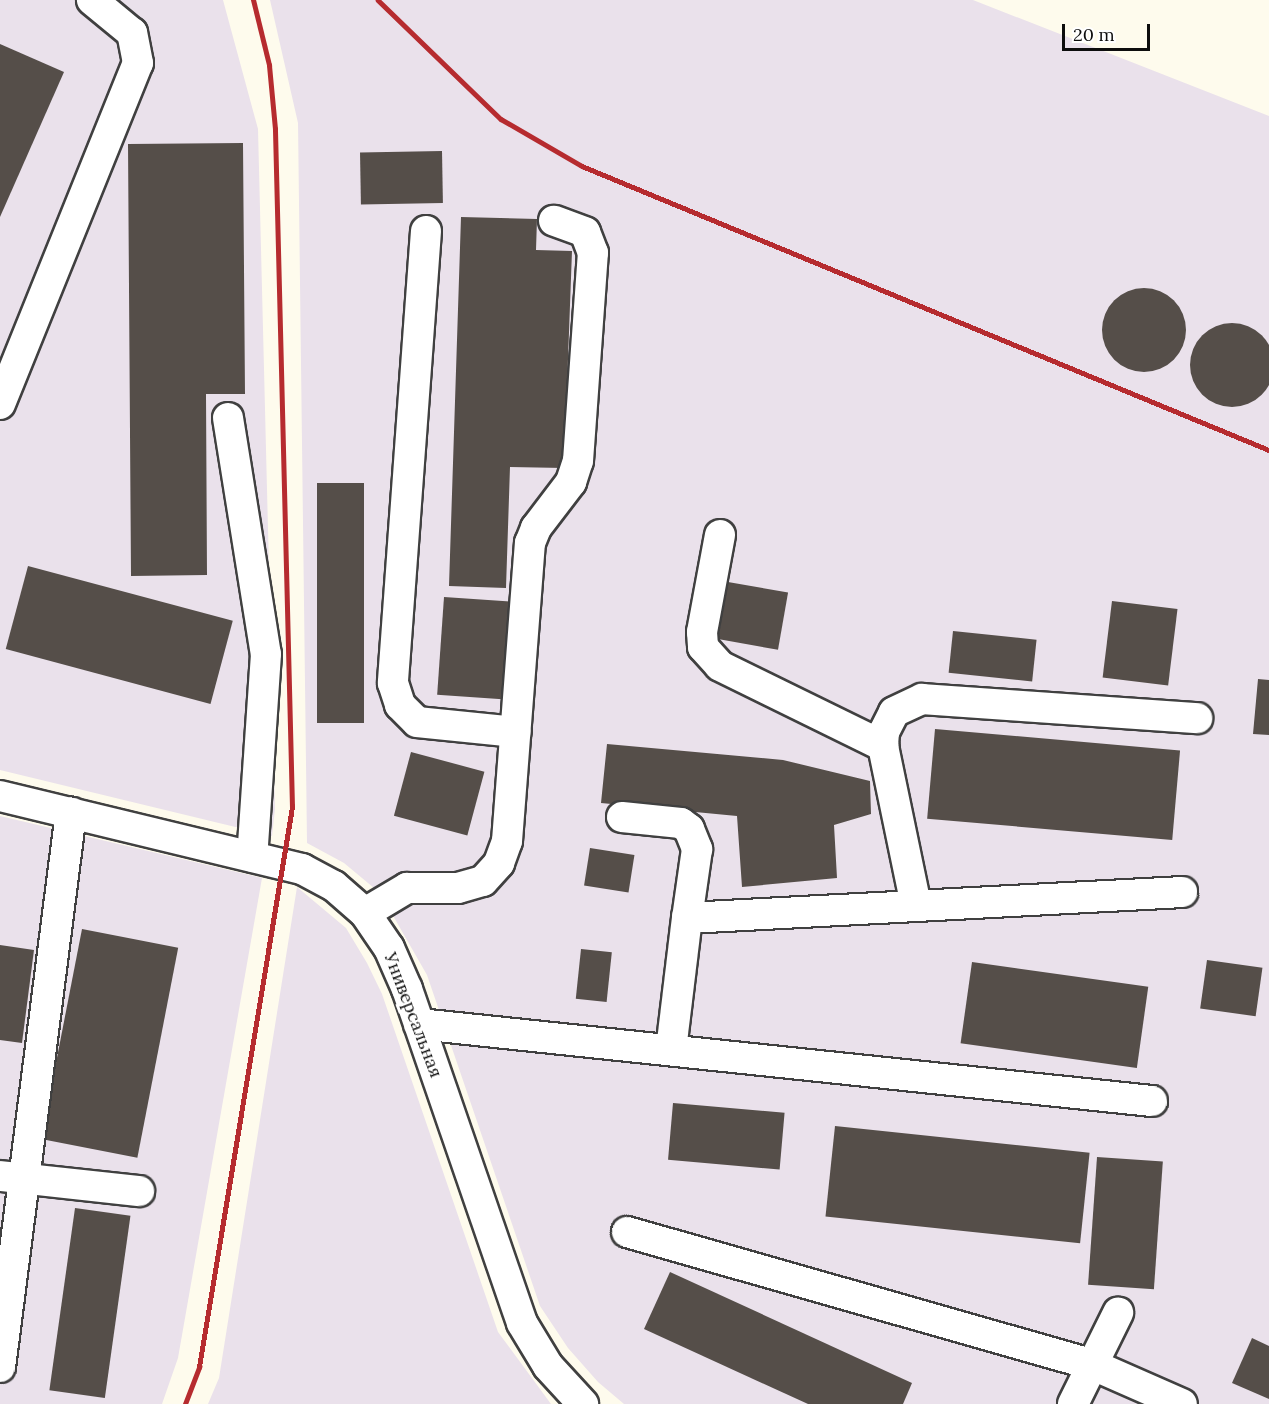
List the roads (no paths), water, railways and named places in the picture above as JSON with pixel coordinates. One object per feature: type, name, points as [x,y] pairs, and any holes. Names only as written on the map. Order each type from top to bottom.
[{"type":"street","points":[[0,404],[138,63],[132,33],[92,0]]},
{"type":"street","points":[[365,913],[396,892],[423,886],[471,887],[495,869],[507,841],[530,543],[536,528],[571,482],[578,461],[594,253],[585,232],[554,221]]},
{"type":"street","points":[[426,231],[393,683],[400,705],[417,722],[515,732]]},
{"type":"street","points":[[228,418],[266,654],[252,857]]},
{"type":"street","points":[[720,535],[702,632],[706,653],[720,666],[883,746]]},
{"type":"street","points":[[916,906],[883,746],[884,732],[894,712],[922,699],[1197,718]]},
{"type":"street","name":"Универсальная","points":[[0,796],[302,869],[334,886],[365,913],[389,948],[419,1024],[522,1323],[548,1366],[583,1404]]},
{"type":"street","points":[[0,1367],[11,1178],[71,813]]},
{"type":"street","points":[[622,817],[681,823],[695,838],[671,1050]]},
{"type":"street","points":[[687,918],[1182,892]]},
{"type":"street","points":[[419,1024],[1152,1101]]},
{"type":"street","points":[[11,1178],[139,1191]]},
{"type":"street","points":[[627,1232],[1093,1365],[1182,1404]]},
{"type":"street","points":[[1073,1404],[1118,1313]]},
{"type":"railway","points":[[185,1404],[199,1367],[292,807],[275,129],[269,65],[253,0]]},
{"type":"railway","points":[[378,0],[501,119],[582,166],[1269,450]]}]
